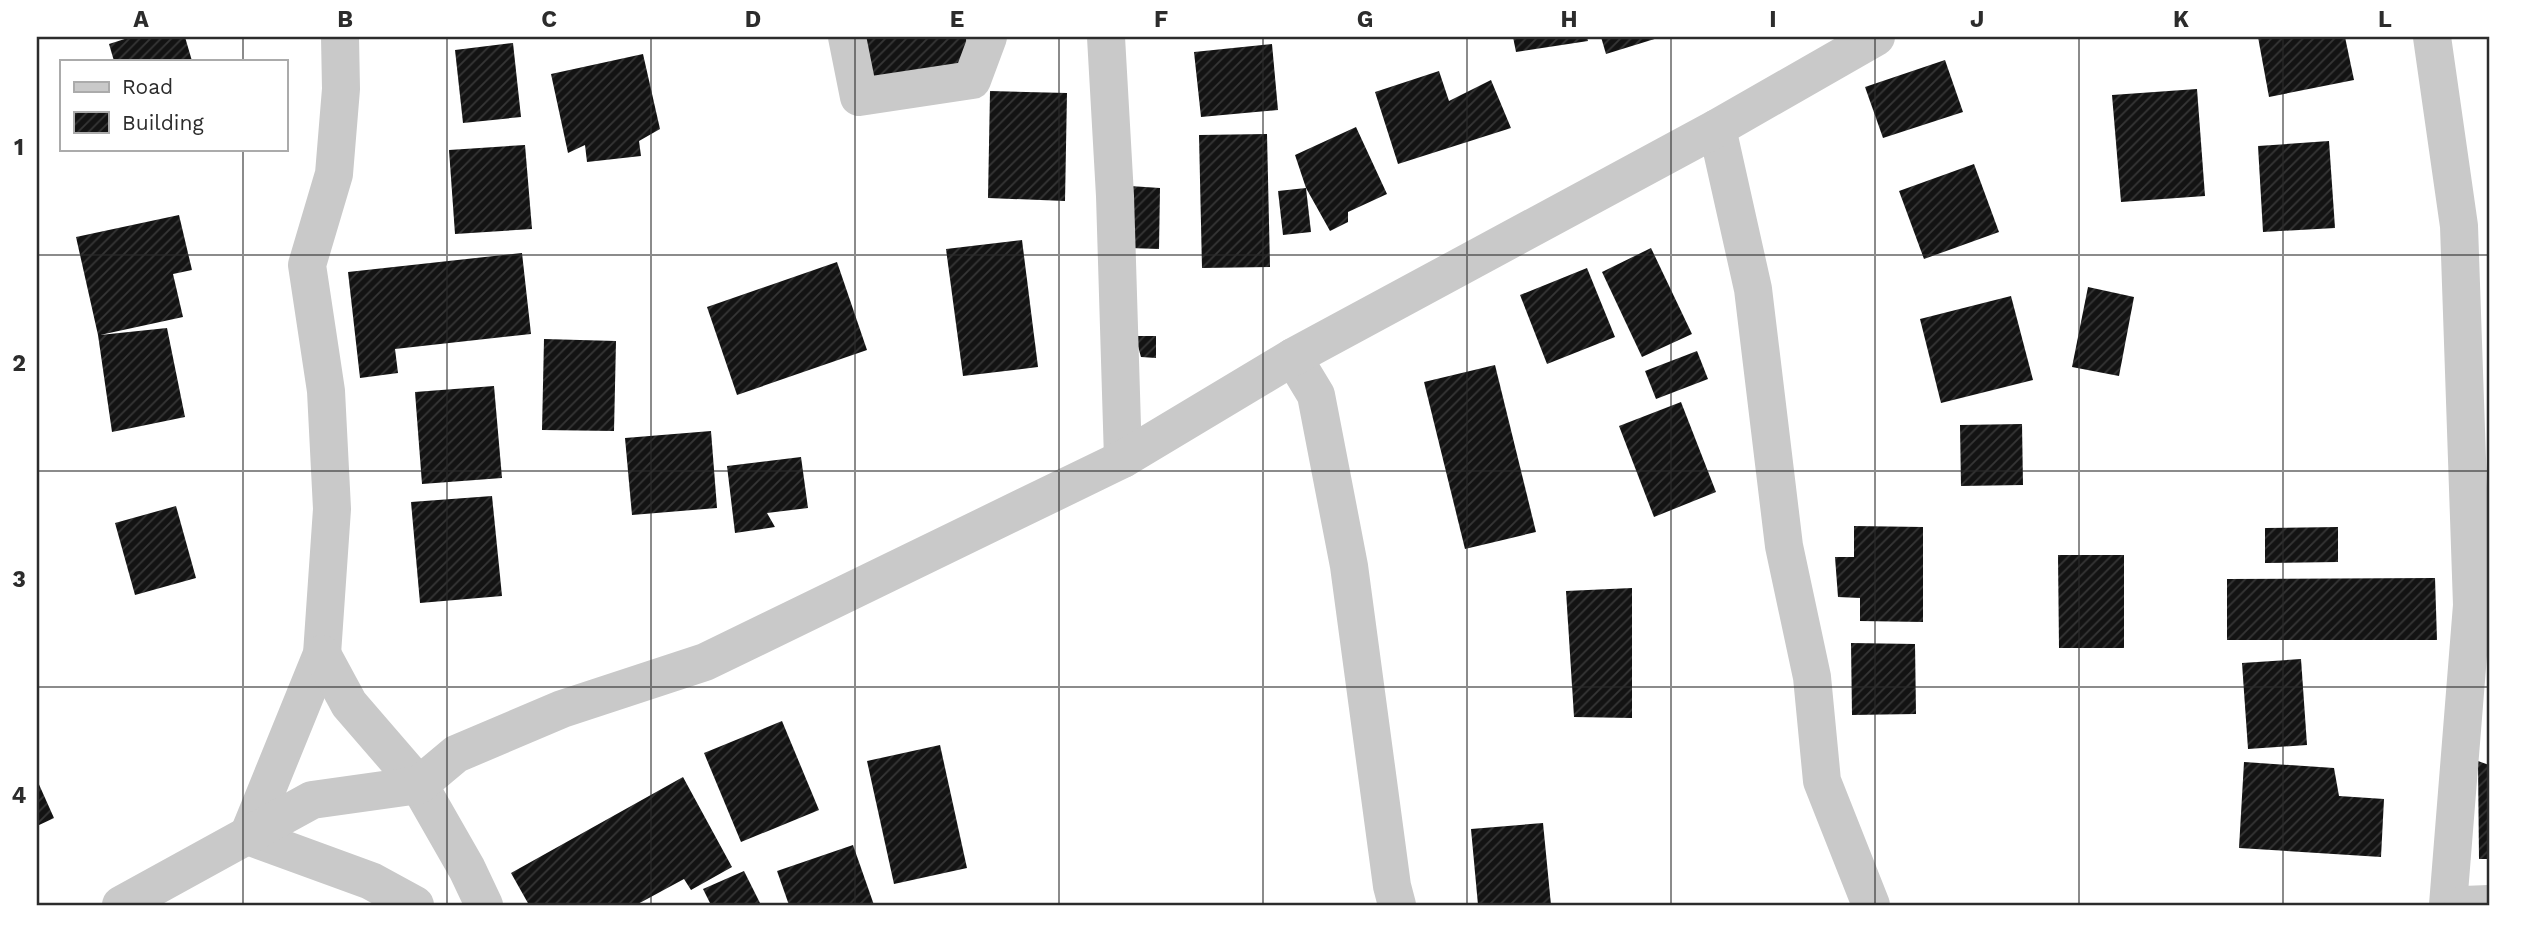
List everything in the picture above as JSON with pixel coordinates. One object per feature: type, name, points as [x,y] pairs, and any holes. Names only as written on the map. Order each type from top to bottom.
[{"type":"street","points":[[248,836],[322,654],[332,509],[326,391],[307,265],[334,174],[341,89],[340,37]]},
{"type":"street","points":[[847,37],[859,97],[972,80],[988,37]]},
{"type":"street","points":[[1106,37],[1115,196],[1123,459]]},
{"type":"street","points":[[121,905],[312,800],[419,785],[456,754],[562,709],[705,662],[1123,459],[1293,357],[1717,128],[1877,37]]},
{"type":"street","points":[[2432,37],[2459,226],[2480,606],[2448,905]]},
{"type":"street","points":[[1717,128],[1753,289],[1784,546],[1812,677],[1822,781],[1871,905]]},
{"type":"street","points":[[1293,357],[1316,396],[1349,566],[1397,905]]},
{"type":"street","points":[[322,654],[349,704],[419,785],[467,869],[484,905]]},
{"type":"street","points":[[248,836],[371,881],[415,905]]},
{"type":"street","points":[[2463,905],[2489,904]]},
{"type":"building","points":[[131,37],[185,37],[192,60],[114,60],[109,44]]},
{"type":"building","points":[[864,37],[966,37],[971,75],[866,80]]},
{"type":"building","points":[[1513,37],[1587,37],[1588,41],[1516,52]]},
{"type":"building","points":[[1601,37],[1661,37],[1606,54]]},
{"type":"building","points":[[2258,37],[2345,37],[2354,80],[2269,97]]},
{"type":"building","points":[[513,43],[521,117],[463,123],[455,50]]},
{"type":"building","points":[[1272,44],[1278,110],[1201,117],[1194,52]]},
{"type":"building","points":[[643,54],[660,129],[639,141],[641,156],[587,162],[585,145],[568,153],[551,74]]},
{"type":"building","points":[[1945,60],[1963,112],[1883,138],[1865,87]]},
{"type":"building","points":[[1439,71],[1449,101],[1491,80],[1511,128],[1398,164],[1375,92]]},
{"type":"building","points":[[2197,89],[2205,196],[2121,202],[2112,95]]},
{"type":"building","points":[[990,91],[1067,93],[1065,201],[988,198]]},
{"type":"building","points":[[1356,127],[1387,194],[1348,212],[1348,222],[1330,231],[1306,188],[1295,155]]},
{"type":"building","points":[[1267,134],[1270,267],[1202,268],[1199,135]]},
{"type":"building","points":[[2329,141],[2335,228],[2263,232],[2258,146]]},
{"type":"building","points":[[525,145],[532,229],[455,234],[449,150]]},
{"type":"building","points":[[1974,164],[1999,232],[1924,259],[1899,191]]},
{"type":"building","points":[[1130,186],[1160,188],[1159,249],[1129,248]]},
{"type":"building","points":[[1306,188],[1311,232],[1283,235],[1278,191]]},
{"type":"building","points":[[179,215],[192,270],[173,274],[183,317],[100,335],[167,328],[185,417],[112,432],[98,335],[76,237]]},
{"type":"building","points":[[1022,240],[1038,367],[963,376],[946,249]]},
{"type":"building","points":[[1651,248],[1692,334],[1642,357],[1602,272]]},
{"type":"building","points":[[522,253],[531,334],[395,349],[398,373],[360,378],[348,272]]},
{"type":"building","points":[[837,262],[867,350],[737,395],[707,307]]},
{"type":"building","points":[[1587,268],[1615,337],[1547,364],[1520,295]]},
{"type":"building","points":[[2088,287],[2134,297],[2119,376],[2072,367]]},
{"type":"building","points":[[2011,296],[2033,380],[1941,403],[1920,319]]},
{"type":"building","points":[[1135,336],[1156,336],[1156,358],[1141,357]]},
{"type":"building","points":[[544,339],[616,341],[614,431],[542,430]]},
{"type":"building","points":[[1697,351],[1708,379],[1656,399],[1645,371]]},
{"type":"building","points":[[1495,365],[1536,532],[1465,549],[1424,382]]},
{"type":"building","points":[[494,386],[502,478],[422,484],[415,392]]},
{"type":"building","points":[[1681,402],[1716,492],[1654,517],[1619,426]]},
{"type":"building","points":[[2022,424],[2023,485],[1961,486],[1960,425]]},
{"type":"building","points":[[711,431],[717,508],[632,515],[625,438]]},
{"type":"building","points":[[801,457],[808,508],[767,513],[775,527],[735,533],[727,466]]},
{"type":"building","points":[[492,496],[502,596],[420,603],[411,502]]},
{"type":"building","points":[[176,506],[196,578],[135,595],[115,523]]},
{"type":"building","points":[[1854,526],[1923,527],[1923,622],[1860,621],[1860,598],[1838,597],[1835,557],[1854,557]]},
{"type":"building","points":[[2338,527],[2338,562],[2265,563],[2265,528]]},
{"type":"building","points":[[2058,555],[2124,555],[2124,648],[2059,648]]},
{"type":"building","points":[[2435,578],[2437,640],[2227,640],[2227,579]]},
{"type":"building","points":[[1632,588],[1632,718],[1574,717],[1566,591]]},
{"type":"building","points":[[1851,643],[1915,644],[1916,714],[1852,715]]},
{"type":"building","points":[[2301,659],[2307,745],[2248,749],[2242,663]]},
{"type":"building","points":[[782,721],[819,810],[741,842],[704,753]]},
{"type":"building","points":[[940,745],[967,868],[894,884],[867,761]]},
{"type":"building","points":[[2478,761],[2489,765],[2489,859],[2479,859]]},
{"type":"building","points":[[2244,762],[2334,768],[2339,796],[2384,799],[2381,857],[2239,848]]},
{"type":"building","points":[[683,777],[732,867],[691,890],[684,879],[636,905],[529,905],[511,873]]},
{"type":"building","points":[[37,780],[54,818],[37,826]]},
{"type":"building","points":[[1543,823],[1551,905],[1478,905],[1471,829]]},
{"type":"building","points":[[853,845],[874,905],[789,905],[777,871]]},
{"type":"building","points":[[744,871],[761,905],[711,905],[703,889]]}]
